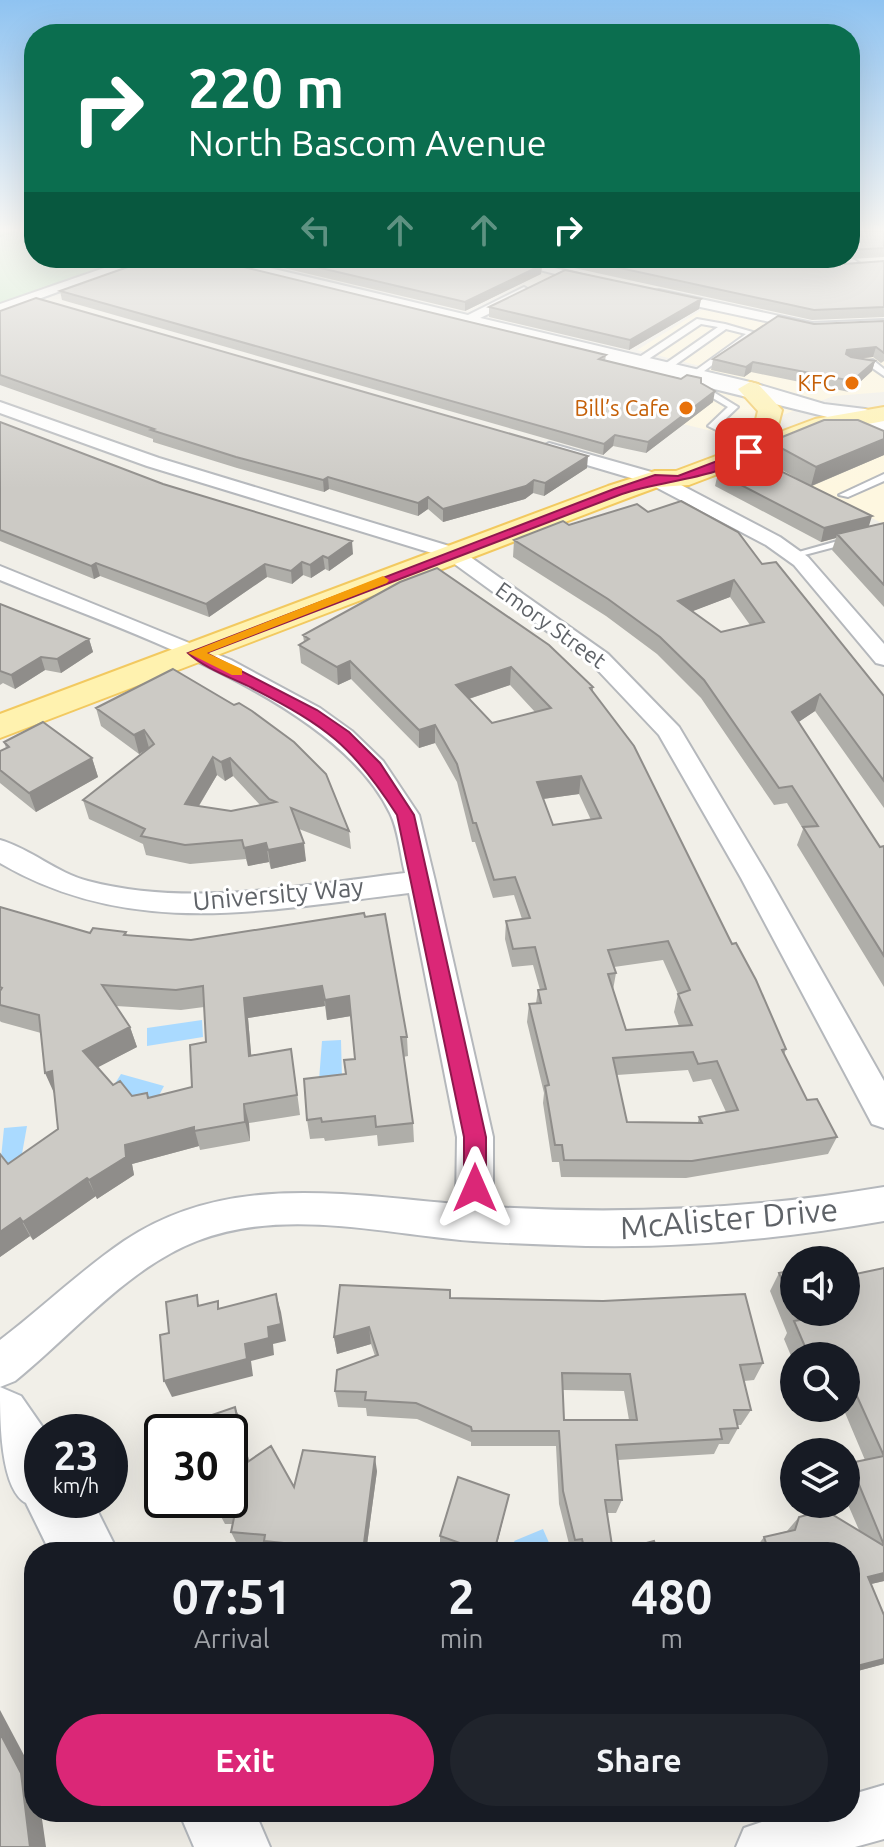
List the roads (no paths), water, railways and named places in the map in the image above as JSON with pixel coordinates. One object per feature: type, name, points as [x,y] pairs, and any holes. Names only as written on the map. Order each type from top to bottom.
[{"type":"main road","points":[[453,317],[863,415],[884,438]]},
{"type":"main road","points":[[750,389],[770,410],[767,428]]},
{"type":"main road","points":[[655,479],[657,469],[767,428],[863,415]]},
{"type":"main road","points":[[0,727],[452,553],[655,479],[679,479],[794,434],[863,415]]},
{"type":"main road","points":[[794,434],[841,433],[884,438]]},
{"type":"main road","points":[[0,1417],[24,1452]]},
{"type":"main road","points":[[66,1518],[80,1542]]},
{"type":"main road","points":[[221,1822],[232,1847]]},
{"type":"street","points":[[465,320],[471,317]]},
{"type":"street","points":[[766,317],[812,327],[884,324]]},
{"type":"street","name":"Emory Street","points":[[0,407],[153,462],[452,553],[600,659],[641,697],[670,732],[884,1113]]},
{"type":"street","points":[[531,443],[655,479],[793,555],[884,658]]},
{"type":"street","points":[[0,572],[195,653],[311,713],[343,736],[374,767],[405,815],[421,881],[475,1137],[474,1224]]},
{"type":"street","name":"University Way","points":[[0,850],[29,867],[91,893],[172,903],[244,902],[421,881]]},
{"type":"street","name":"McAlister Drive","points":[[0,1366],[141,1251],[187,1227],[237,1213],[296,1206],[474,1224],[665,1232],[793,1220],[884,1204]]},
{"type":"street","points":[[860,1819],[884,1812]]},
{"type":"street","points":[[763,1847],[849,1822]]},
{"type":"lane","points":[[638,362],[700,321],[752,333],[704,378],[705,391],[734,407],[713,422],[713,426],[740,438]]},
{"type":"lane","points":[[665,368],[725,326]]},
{"type":"lane","points":[[850,363],[870,362],[884,373]]},
{"type":"lane","points":[[844,495],[884,477]]},
{"type":"lane","points":[[871,523],[884,531]]},
{"type":"lane","points":[[793,555],[884,531]]},
{"type":"water","points":[[202,1020],[203,1037],[147,1046],[147,1028]]},
{"type":"water","points":[[341,1040],[342,1079],[319,1080],[322,1041]]},
{"type":"water","points":[[121,1074],[164,1086],[155,1103],[111,1090]]},
{"type":"water","points":[[27,1126],[20,1165],[0,1168],[4,1128]]},
{"type":"water","points":[[543,1529],[549,1542],[515,1542]]},
{"type":"place","name":"KFC","points":[[852,383]]},
{"type":"place","name":"Bill’s Cafe","points":[[686,408]]}]
